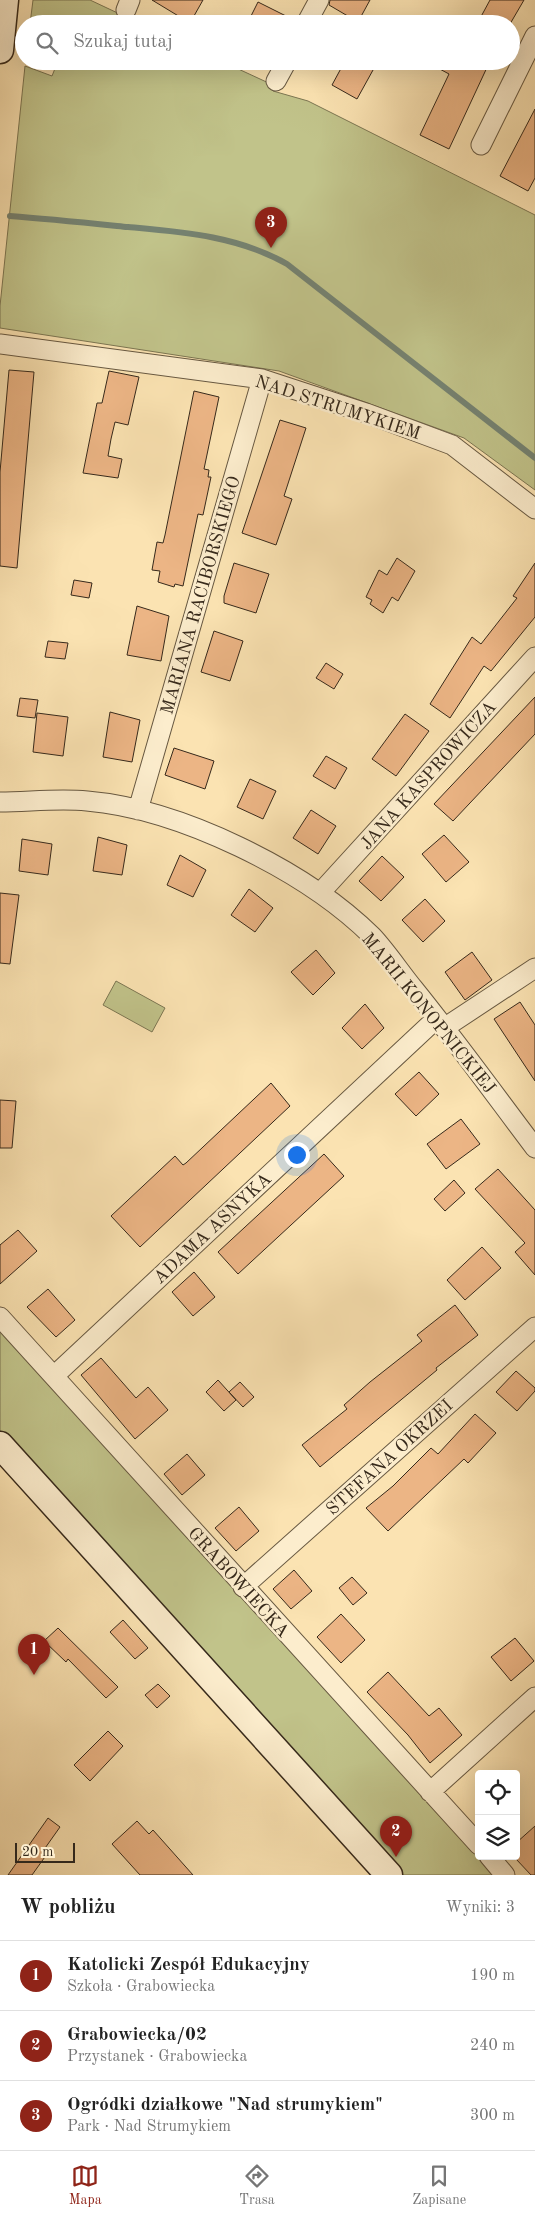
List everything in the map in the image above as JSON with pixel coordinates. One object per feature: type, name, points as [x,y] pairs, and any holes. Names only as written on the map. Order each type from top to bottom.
[{"type":"street","points":[[0,50],[5,0]]},
{"type":"street","points":[[311,15],[319,0]]},
{"type":"street","points":[[520,66],[535,36]]},
{"type":"street","points":[[276,82],[282,70]]},
{"type":"street","points":[[480,146],[518,70]]},
{"type":"street","name":"NAD STRUMYKIEM","points":[[0,344],[262,379],[366,413],[452,445],[535,509]]},
{"type":"street","name":"MARIANA RACIBORSKIEGO","points":[[138,810],[262,379]]},
{"type":"street","name":"JANA KASPROWICZA","points":[[321,892],[535,657]]},
{"type":"street","name":"MARII KONOPNICKIEJ","points":[[0,802],[86,801],[138,810],[185,824],[219,838],[249,852],[321,892],[372,937],[441,1023],[535,1148]]},
{"type":"street","name":"ADAMA ASNYKA","points":[[54,1376],[441,1023],[535,968]]},
{"type":"street","name":"GRABOWIECKA","points":[[0,1318],[475,1842]]},
{"type":"street","name":"STEFANA OKRZEI","points":[[243,1587],[535,1327]]},
{"type":"street","points":[[0,1445],[389,1875]]},
{"type":"street","points":[[430,1792],[535,1697]]},
{"type":"street","points":[[492,1860],[506,1875]]},
{"type":"green space","points":[[33,0],[90,0],[122,15],[31,15]]},
{"type":"green space","points":[[25,70],[36,70],[52,76],[54,70],[240,70],[273,85],[273,91],[308,101],[535,215],[535,490],[464,438],[279,371],[0,328],[0,306]]},
{"type":"green space","points":[[116,981],[165,1008],[152,1032],[103,1005]]},
{"type":"green space","points":[[0,1317],[475,1841],[475,1860],[492,1860],[505,1875],[389,1875],[0,1445]]},
{"type":"building","points":[[152,0],[203,0],[195,15],[177,15]]},
{"type":"building","points":[[330,0],[370,0],[362,15],[346,15],[329,5]]},
{"type":"building","points":[[490,0],[524,0],[515,15],[482,15]]},
{"type":"building","points":[[258,2],[284,15],[252,15]]},
{"type":"building","points":[[340,70],[373,70],[357,99],[332,85]]},
{"type":"building","points":[[442,70],[486,70],[449,149],[420,135],[449,74]]},
{"type":"building","points":[[535,109],[535,178],[528,191],[500,176]]},
{"type":"building","points":[[9,370],[34,372],[17,568],[0,566],[0,472]]},
{"type":"building","points":[[109,371],[139,377],[128,425],[115,422],[111,439],[108,456],[122,459],[118,478],[83,473],[97,403],[102,403]]},
{"type":"building","points":[[194,391],[219,397],[204,469],[209,470],[208,477],[211,477],[203,515],[198,514],[183,586],[175,584],[174,587],[158,582],[160,571],[152,570],[157,542],[163,543],[165,535]]},
{"type":"building","points":[[280,420],[306,428],[284,496],[292,499],[276,545],[242,533]]},
{"type":"building","points":[[397,558],[415,571],[398,601],[392,597],[383,613],[370,604],[372,600],[366,597],[379,570],[387,575]]},
{"type":"building","points":[[234,563],[269,574],[256,613],[224,603],[224,596]]},
{"type":"building","points":[[535,563],[535,617],[491,671],[484,666],[450,718],[430,704],[472,637],[481,644],[517,598],[513,596]]},
{"type":"building","points":[[74,580],[92,583],[89,598],[71,595]]},
{"type":"building","points":[[137,606],[169,616],[161,661],[127,655]]},
{"type":"building","points":[[214,631],[243,641],[230,681],[201,672]]},
{"type":"building","points":[[48,641],[68,643],[65,659],[45,657]]},
{"type":"building","points":[[326,663],[343,674],[334,689],[316,678]]},
{"type":"building","points":[[535,697],[535,734],[453,821],[434,804]]},
{"type":"building","points":[[20,698],[38,700],[35,718],[17,716]]},
{"type":"building","points":[[110,712],[140,720],[132,762],[103,757]]},
{"type":"building","points":[[37,713],[68,717],[63,756],[33,752]]},
{"type":"building","points":[[405,714],[429,731],[396,776],[372,759]]},
{"type":"building","points":[[174,748],[214,761],[205,789],[165,775]]},
{"type":"building","points":[[326,756],[347,768],[335,789],[313,776]]},
{"type":"building","points":[[250,779],[276,791],[263,819],[237,807]]},
{"type":"building","points":[[311,810],[336,826],[318,854],[293,838]]},
{"type":"building","points":[[444,835],[469,862],[446,882],[422,854]]},
{"type":"building","points":[[98,837],[127,845],[122,875],[93,871]]},
{"type":"building","points":[[22,839],[52,844],[48,875],[19,871]]},
{"type":"building","points":[[180,855],[206,870],[193,897],[167,885]]},
{"type":"building","points":[[382,856],[404,877],[381,901],[359,881]]},
{"type":"building","points":[[249,889],[273,908],[255,932],[231,915]]},
{"type":"building","points":[[0,893],[19,895],[10,964],[0,963]]},
{"type":"building","points":[[425,899],[445,921],[423,942],[402,920]]},
{"type":"building","points":[[316,950],[335,973],[313,995],[291,972]]},
{"type":"building","points":[[472,952],[492,980],[465,1000],[445,972]]},
{"type":"building","points":[[520,1002],[535,1025],[535,1081],[494,1019]]},
{"type":"building","points":[[365,1004],[384,1028],[362,1049],[342,1028]]},
{"type":"building","points":[[419,1072],[439,1094],[416,1116],[395,1094]]},
{"type":"building","points":[[271,1083],[290,1106],[140,1247],[111,1216],[175,1156],[183,1165],[186,1163]]},
{"type":"building","points":[[0,1100],[16,1101],[12,1148],[0,1148]]},
{"type":"building","points":[[461,1119],[480,1144],[446,1169],[427,1144]]},
{"type":"building","points":[[324,1154],[344,1176],[238,1274],[218,1252]]},
{"type":"building","points":[[498,1169],[535,1210],[535,1275],[515,1252],[525,1243],[475,1189]]},
{"type":"building","points":[[454,1180],[465,1193],[445,1211],[434,1199]]},
{"type":"building","points":[[18,1230],[37,1251],[0,1284],[0,1245]]},
{"type":"building","points":[[482,1247],[501,1268],[465,1300],[447,1280]]},
{"type":"building","points":[[194,1272],[215,1297],[193,1316],[172,1292]]},
{"type":"building","points":[[48,1289],[75,1320],[56,1337],[27,1307]]},
{"type":"building","points":[[455,1305],[478,1335],[436,1368],[437,1370],[320,1467],[302,1445],[347,1409],[344,1405],[370,1382],[422,1341],[417,1335]]},
{"type":"building","points":[[101,1358],[136,1398],[148,1387],[168,1410],[135,1439],[81,1375]]},
{"type":"building","points":[[516,1371],[535,1388],[535,1391],[517,1411],[496,1392]]},
{"type":"building","points":[[218,1380],[236,1400],[224,1411],[206,1392]]},
{"type":"building","points":[[240,1382],[254,1397],[243,1407],[229,1392]]},
{"type":"building","points":[[475,1414],[496,1433],[468,1463],[464,1459],[388,1531],[366,1508],[393,1486],[431,1448],[438,1454]]},
{"type":"building","points":[[187,1454],[205,1475],[182,1495],[164,1474]]},
{"type":"building","points":[[239,1507],[259,1531],[236,1551],[215,1528]]},
{"type":"building","points":[[294,1570],[312,1591],[291,1609],[273,1589]]},
{"type":"building","points":[[352,1577],[367,1593],[353,1605],[339,1588]]},
{"type":"building","points":[[341,1614],[365,1640],[341,1663],[317,1637]]},
{"type":"building","points":[[123,1620],[148,1648],[135,1659],[110,1632]]},
{"type":"building","points":[[58,1628],[118,1687],[106,1698],[68,1659],[66,1662],[44,1641]]},
{"type":"building","points":[[515,1638],[534,1661],[511,1681],[491,1657]]},
{"type":"building","points":[[388,1672],[429,1716],[439,1708],[462,1735],[430,1763],[408,1735],[367,1692]]},
{"type":"building","points":[[158,1684],[170,1696],[157,1708],[145,1695]]},
{"type":"building","points":[[108,1731],[123,1746],[90,1781],[74,1765]]},
{"type":"building","points":[[48,1818],[60,1827],[43,1851],[47,1854],[32,1875],[8,1875]]},
{"type":"building","points":[[137,1821],[149,1834],[153,1830],[193,1875],[140,1875],[112,1844]]},
{"type":"building","points":[[535,1826],[535,1875],[531,1875],[517,1860],[520,1860],[520,1839]]},
{"type":"waterway","points":[[10,216],[149,229],[210,237],[230,241],[268,255],[287,264],[535,458]]},
{"type":"place","name":"Ogródki działkowe \"Nad strumykiem\"","points":[[271,248]]},
{"type":"place","name":"Katolicki Zespół Edukacyjny","points":[[34,1675]]},
{"type":"place","name":"Grabowiecka/02","points":[[396,1857]]}]
